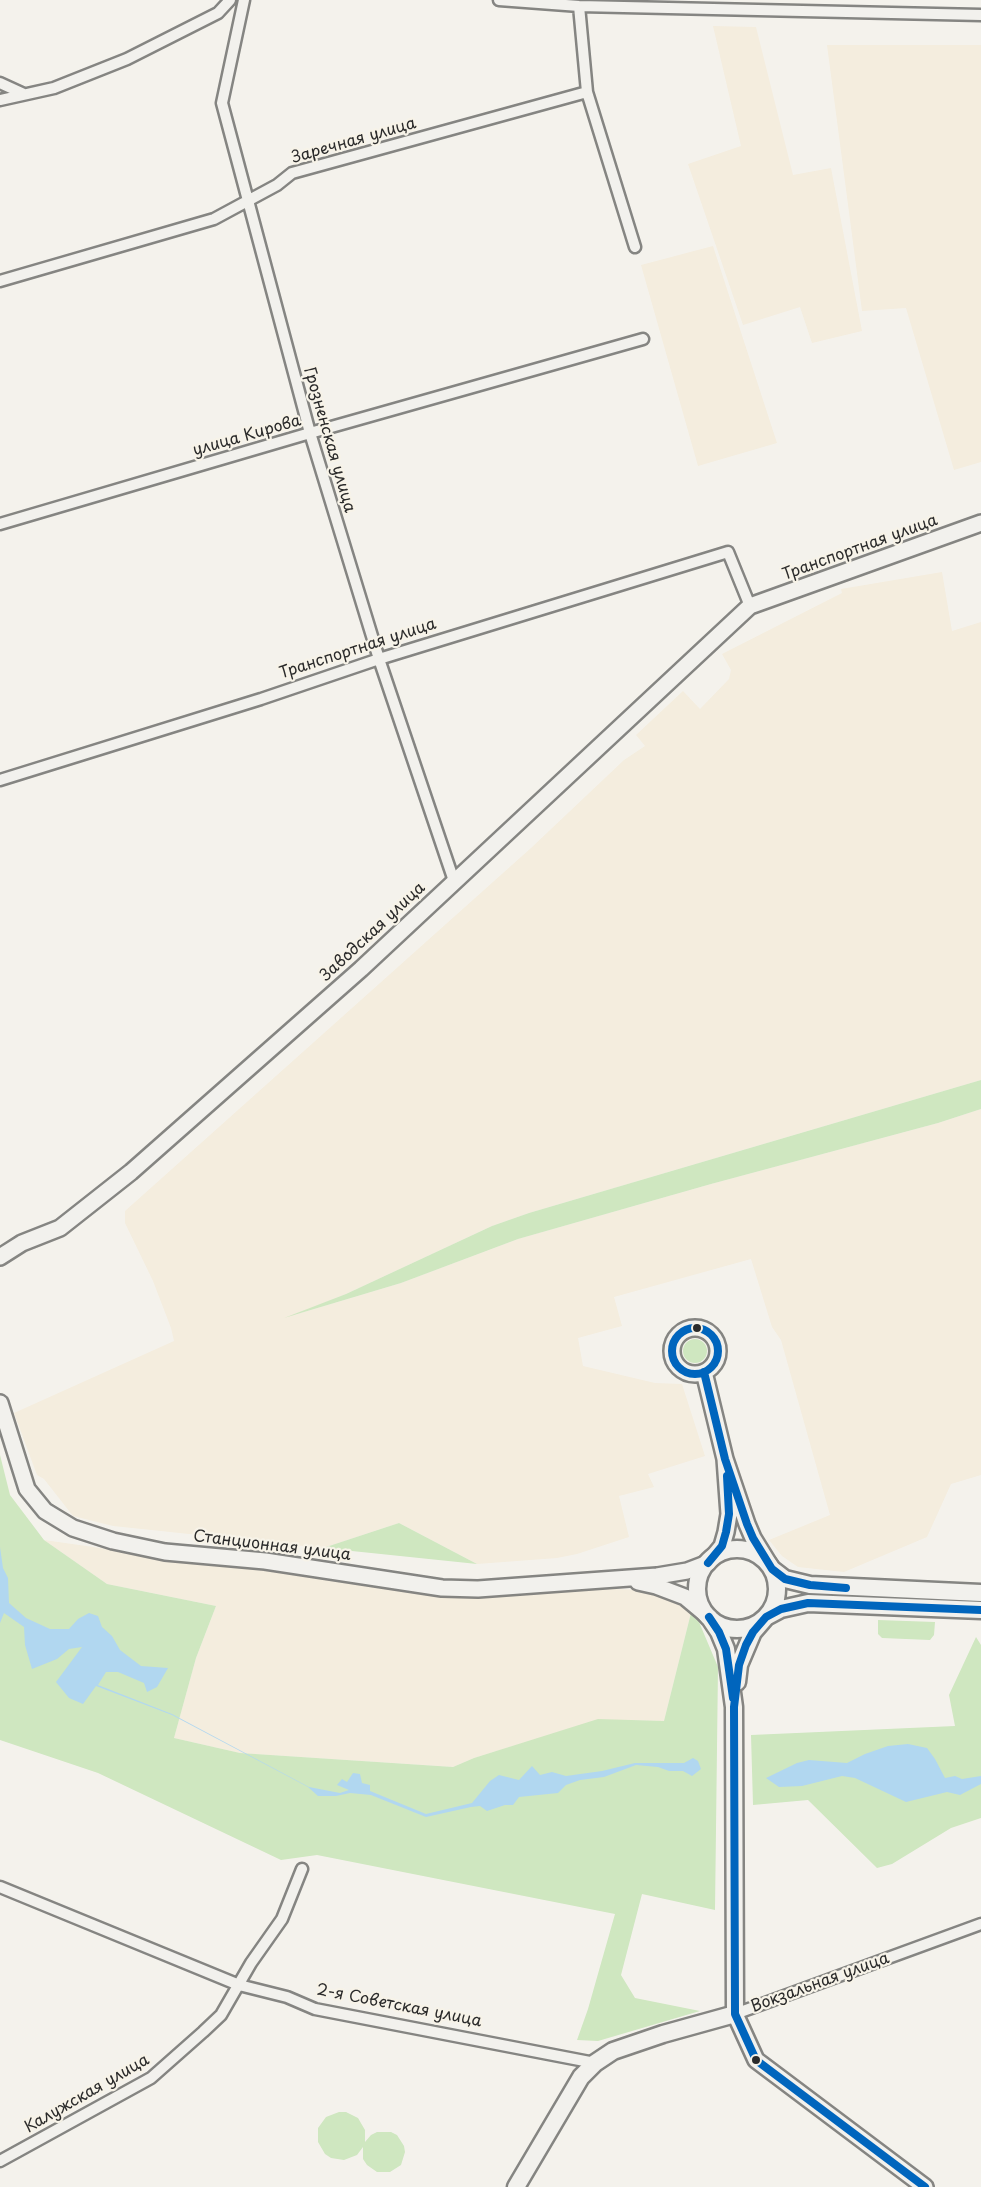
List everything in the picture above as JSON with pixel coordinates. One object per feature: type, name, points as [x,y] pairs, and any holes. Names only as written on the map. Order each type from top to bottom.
[{"type":"main road","points":[[734,1707],[726,1649],[719,1632],[702,1608],[698,1588],[700,1575],[708,1563],[726,1551],[739,1550],[755,1554],[766,1562],[776,1581],[777,1594],[773,1606],[753,1632],[739,1665],[734,1707],[735,2014]]},
{"type":"main road","points":[[771,1569],[785,1579],[810,1585],[981,1593]]},
{"type":"main road","points":[[710,1617],[727,1628],[737,1629],[753,1626],[781,1609],[808,1603],[981,1610]]},
{"type":"main road","name":"Вокзальная улица","points":[[516,2187],[581,2077],[595,2063],[613,2050],[735,2014]]},
{"type":"street","points":[[0,100],[54,88],[127,59],[218,13],[230,0]]},
{"type":"street","name":"Грозненская улица","points":[[244,0],[222,103],[310,433],[379,659],[454,881]]},
{"type":"street","points":[[499,0],[579,6],[981,15]]},
{"type":"street","points":[[579,6],[587,92],[634,247]]},
{"type":"street","points":[[0,83],[24,94]]},
{"type":"street","name":"Заречная улица","points":[[0,281],[214,219],[277,185],[292,173],[587,92]]},
{"type":"street","name":"улица Кирова","points":[[0,524],[643,339]]},
{"type":"street","name":"Транспортная улица","points":[[0,780],[261,699],[379,659],[728,552],[750,606],[981,523]]},
{"type":"street","name":"Заводская улица","points":[[0,1257],[22,1243],[60,1228],[101,1198],[361,969],[750,606]]},
{"type":"street","points":[[704,1372],[725,1459],[753,1538],[771,1569]]},
{"type":"street","name":"Станционная улица","points":[[0,1403],[27,1489],[45,1511],[73,1528],[113,1541],[165,1552],[265,1561],[442,1588],[478,1589],[621,1578],[687,1571],[708,1563]]},
{"type":"street","points":[[708,1563],[722,1546],[726,1533],[729,1514],[725,1459]]},
{"type":"street","name":"Станционная улица","points":[[621,1578],[656,1586],[685,1597],[710,1617]]},
{"type":"street","name":"Калужская улица","points":[[0,2161],[151,2078],[221,2015],[251,1963],[282,1919],[302,1869]]},
{"type":"street","name":"2-я Советская улица","points":[[0,1887],[239,1985],[287,1997],[315,2009],[595,2063]]},
{"type":"street","name":"Вокзальная улица","points":[[735,2014],[981,1924]]},
{"type":"street","points":[[735,2014],[756,2060],[925,2187]]},
{"type":"shaded area","points":[[713,26],[756,27],[793,175],[831,168],[862,331],[812,343],[800,307],[743,325],[688,164],[741,146]]},
{"type":"shaded area","points":[[827,45],[981,45],[981,462],[954,470],[906,308],[862,311]]},
{"type":"shaded area","points":[[713,246],[777,443],[698,466],[641,265]]},
{"type":"shaded area","points":[[942,572],[952,631],[981,622],[981,1080],[529,1213],[492,1226],[346,1294],[294,1315],[401,1283],[518,1239],[938,1123],[981,1109],[981,1475],[951,1484],[927,1537],[844,1572],[798,1567],[782,1556],[769,1540],[830,1515],[781,1340],[772,1327],[751,1259],[614,1297],[622,1326],[578,1338],[583,1366],[655,1383],[682,1384],[705,1456],[648,1474],[654,1487],[619,1496],[629,1537],[557,1558],[477,1564],[399,1523],[323,1548],[113,1526],[73,1516],[44,1479],[37,1475],[14,1413],[174,1341],[153,1281],[125,1223],[125,1211],[531,848],[624,760],[645,746],[636,735],[683,691],[700,709],[729,679],[731,670],[722,654],[842,593],[841,589]]},
{"type":"shaded area","points":[[44,1540],[241,1568],[251,1567],[437,1596],[590,1588],[642,1590],[669,1598],[691,1613],[664,1721],[598,1720],[474,1758],[453,1767],[240,1753],[174,1738],[196,1658],[216,1606],[107,1584]]},
{"type":"green space","points":[[981,1080],[981,1109],[938,1123],[518,1239],[401,1283],[284,1318],[346,1294],[492,1226],[529,1213]]},
{"type":"green space","points":[[695,1339],[700,1340],[706,1346],[706,1356],[700,1362],[695,1363],[690,1362],[684,1356],[683,1351],[684,1346],[690,1340]]},
{"type":"green space","points":[[0,1455],[10,1495],[44,1540],[107,1584],[216,1606],[196,1658],[174,1738],[240,1753],[453,1767],[474,1758],[598,1719],[664,1721],[691,1613],[699,1622],[718,1667],[715,1910],[642,1894],[621,1975],[635,1998],[700,2011],[598,2041],[577,2040],[615,1914],[317,1855],[281,1860],[98,1773],[0,1740]]},
{"type":"green space","points":[[399,1523],[477,1564],[323,1548]]},
{"type":"green space","points":[[878,1620],[935,1622],[934,1635],[930,1640],[882,1638],[878,1634]]},
{"type":"green space","points":[[976,1637],[981,1645],[981,1818],[951,1828],[892,1864],[877,1868],[808,1800],[753,1805],[751,1735],[955,1726],[949,1695]]},
{"type":"green space","points":[[346,2112],[358,2118],[365,2130],[365,2142],[377,2132],[391,2132],[397,2135],[405,2152],[401,2165],[390,2172],[377,2172],[363,2159],[363,2147],[357,2155],[344,2160],[331,2158],[325,2154],[318,2142],[318,2128],[326,2117]]},
{"type":"water","points":[[0,1547],[3,1568],[8,1578],[9,1603],[26,1618],[50,1629],[69,1629],[78,1619],[89,1613],[98,1616],[102,1627],[112,1636],[120,1650],[141,1666],[168,1668],[157,1687],[147,1692],[144,1683],[118,1672],[106,1672],[98,1685],[172,1714],[309,1787],[340,1793],[349,1790],[337,1785],[342,1779],[347,1782],[353,1773],[360,1774],[362,1783],[370,1785],[370,1791],[426,1814],[472,1803],[490,1781],[499,1775],[519,1780],[532,1766],[540,1775],[552,1772],[566,1776],[635,1763],[684,1763],[693,1758],[698,1761],[701,1769],[692,1776],[683,1771],[636,1765],[604,1777],[580,1780],[566,1785],[558,1793],[519,1797],[513,1805],[487,1811],[480,1806],[471,1807],[426,1817],[371,1795],[350,1793],[318,1796],[308,1787],[172,1715],[96,1686],[83,1704],[69,1698],[56,1682],[82,1647],[69,1649],[57,1659],[32,1669],[25,1645],[24,1627],[4,1613],[0,1623]]},
{"type":"water","points":[[908,1744],[927,1748],[945,1778],[955,1776],[962,1779],[981,1776],[981,1784],[960,1795],[947,1792],[906,1802],[855,1778],[842,1776],[802,1786],[779,1787],[766,1778],[797,1763],[809,1760],[847,1763],[888,1746]]},
{"type":"transit line","points":[[695,1328],[711,1335],[718,1351],[711,1367],[695,1374],[679,1367],[672,1351],[679,1335],[695,1328]]},
{"type":"transit line","points":[[704,1372],[725,1459],[747,1524],[772,1569],[785,1579],[810,1585],[846,1588]]},
{"type":"transit line","points":[[708,1563],[722,1546],[726,1532],[729,1514],[727,1476]]},
{"type":"transit line","points":[[925,2187],[756,2060],[735,2014],[734,1707],[739,1665],[746,1645],[753,1632],[766,1617],[781,1609],[808,1603],[981,1610]]},
{"type":"transit line","points":[[709,1617],[726,1649],[733,1698]]}]
